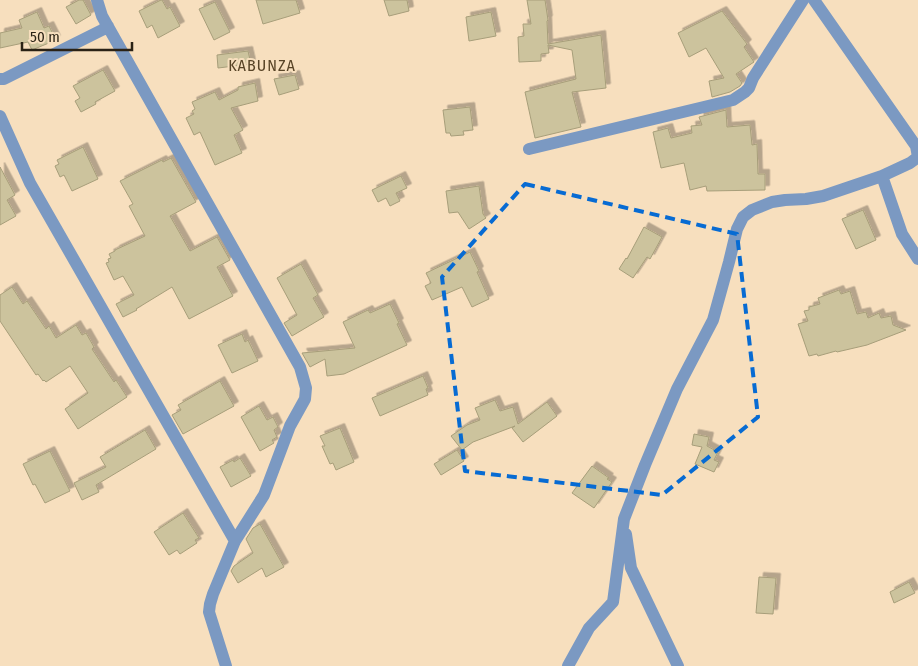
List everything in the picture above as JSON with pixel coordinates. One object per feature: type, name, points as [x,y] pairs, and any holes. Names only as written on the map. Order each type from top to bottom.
[{"type":"street","points":[[97,0],[102,16],[300,367],[306,388],[305,399],[290,426],[264,495],[235,541],[213,594],[209,612],[226,666]]},
{"type":"street","points":[[529,149],[701,109],[741,96],[749,88],[753,78],[803,0]]},
{"type":"street","points":[[568,666],[589,628],[613,602],[624,519],[677,389],[713,320],[737,229],[743,217],[752,210],[772,202],[823,196],[882,176],[918,157],[917,145],[814,0]]},
{"type":"street","points":[[0,79],[4,79],[108,26]]},
{"type":"street","points":[[0,116],[30,183],[235,541]]},
{"type":"street","points":[[882,176],[902,234],[918,259]]},
{"type":"street","points":[[624,519],[631,568],[678,666]]},
{"type":"highlighted area","points":[[525,184],[737,234],[758,417],[662,495],[465,471],[442,277]]},
{"type":"building","points":[[79,0],[83,0],[91,15],[76,24],[66,7]]},
{"type":"building","points":[[161,0],[167,9],[170,7],[180,26],[158,38],[152,25],[147,28],[139,11]]},
{"type":"building","points":[[256,0],[296,0],[300,13],[263,24]]},
{"type":"building","points":[[384,0],[407,0],[409,11],[389,16]]},
{"type":"building","points":[[527,0],[545,0],[548,20],[548,44],[601,35],[606,88],[572,92],[581,127],[535,138],[525,92],[576,79],[572,50],[548,45],[549,53],[541,54],[541,61],[519,62],[518,37],[524,36],[523,24],[531,24]]},
{"type":"building","points":[[215,2],[230,32],[214,40],[199,9]]},
{"type":"building","points":[[722,11],[747,44],[744,47],[754,62],[736,74],[742,83],[740,86],[730,92],[712,97],[709,81],[724,78],[706,48],[689,57],[678,33]]},
{"type":"building","points":[[37,12],[44,28],[49,26],[56,40],[32,50],[28,42],[0,48],[0,33],[22,28],[19,20]]},
{"type":"building","points":[[491,12],[496,36],[469,41],[466,17]]},
{"type":"building","points":[[248,51],[251,64],[218,68],[217,55]]},
{"type":"building","points":[[103,70],[115,91],[81,112],[75,101],[80,98],[73,86]]},
{"type":"building","points":[[295,75],[299,89],[279,95],[274,79]]},
{"type":"building","points":[[255,83],[258,101],[231,108],[243,130],[234,135],[242,153],[215,165],[200,132],[194,135],[186,118],[194,114],[192,111],[195,109],[192,102],[215,92],[219,100],[238,90],[238,87]]},
{"type":"building","points":[[470,107],[473,130],[463,131],[464,135],[451,136],[450,133],[446,133],[443,110]]},
{"type":"building","points":[[726,110],[727,127],[750,125],[752,145],[757,144],[758,174],[765,174],[765,190],[707,191],[706,186],[690,190],[684,163],[661,168],[653,132],[668,128],[671,138],[692,133],[691,126],[702,125],[699,117]]},
{"type":"building","points":[[83,147],[98,179],[72,191],[64,175],[60,177],[55,166],[59,164],[57,160]]},
{"type":"building","points":[[171,158],[196,202],[170,216],[190,251],[217,237],[230,260],[217,267],[233,296],[189,319],[172,287],[123,317],[116,304],[134,295],[123,276],[114,280],[106,263],[111,258],[109,254],[145,236],[129,206],[133,204],[120,181],[162,160],[163,162]]},
{"type":"building","points":[[0,167],[15,195],[7,200],[16,216],[0,225]]},
{"type":"building","points":[[401,176],[407,188],[396,193],[400,201],[390,206],[386,198],[378,202],[372,190]]},
{"type":"building","points":[[479,186],[483,214],[486,218],[469,229],[458,212],[449,213],[446,191]]},
{"type":"building","points":[[863,210],[876,240],[856,249],[842,219]]},
{"type":"building","points":[[644,227],[662,237],[650,259],[647,257],[633,278],[619,269],[627,259]]},
{"type":"building","points":[[470,252],[489,299],[472,307],[462,287],[432,300],[425,286],[431,283],[426,273]]},
{"type":"building","points":[[301,264],[318,295],[313,298],[324,317],[292,336],[284,323],[297,315],[277,278]]},
{"type":"building","points":[[12,287],[23,304],[27,301],[46,329],[49,326],[56,338],[76,325],[82,335],[86,333],[94,347],[92,349],[114,382],[116,380],[127,397],[78,429],[65,409],[88,393],[70,366],[46,382],[43,381],[38,374],[36,375],[0,321],[0,295]]},
{"type":"building","points":[[839,290],[841,294],[850,291],[857,314],[866,312],[868,318],[879,313],[881,318],[891,316],[893,325],[906,330],[867,345],[818,356],[817,354],[809,356],[798,324],[808,321],[804,311],[809,310],[809,307],[820,304],[818,298]]},
{"type":"building","points":[[390,304],[407,345],[344,374],[327,376],[325,359],[310,367],[302,353],[355,348],[343,322],[368,310],[370,313]]},
{"type":"building","points":[[242,334],[245,342],[248,340],[258,361],[232,373],[218,345]]},
{"type":"building","points":[[423,376],[428,388],[426,389],[428,395],[380,416],[372,398]]},
{"type":"building","points":[[220,381],[234,406],[183,434],[172,415],[181,410],[178,405]]},
{"type":"building","points":[[495,400],[500,411],[513,407],[518,424],[547,402],[557,416],[523,442],[512,428],[515,426],[473,442],[462,450],[451,436],[467,425],[480,420],[475,408]]},
{"type":"building","points":[[259,406],[267,420],[273,417],[278,427],[274,430],[277,437],[272,440],[274,443],[260,451],[241,417]]},
{"type":"building","points":[[340,428],[354,462],[336,470],[333,463],[330,464],[320,436]]},
{"type":"building","points":[[145,430],[156,449],[96,485],[99,492],[82,500],[74,483],[106,467],[100,457]]},
{"type":"building","points":[[694,434],[709,437],[707,446],[718,452],[714,460],[719,462],[714,472],[695,464],[702,447],[692,445]]},
{"type":"building","points":[[457,450],[464,461],[441,475],[434,464]]},
{"type":"building","points":[[50,451],[70,491],[45,503],[35,484],[33,485],[23,464]]},
{"type":"building","points":[[240,458],[251,476],[231,487],[220,467]]},
{"type":"building","points":[[592,466],[612,482],[594,508],[572,493]]},
{"type":"building","points":[[183,513],[199,538],[195,540],[197,543],[180,554],[177,550],[169,555],[154,532]]},
{"type":"building","points":[[260,524],[284,567],[266,577],[262,568],[238,583],[231,571],[234,566],[253,553],[246,539],[253,528]]},
{"type":"building","points":[[759,577],[776,578],[773,614],[756,613]]},
{"type":"building","points":[[909,582],[915,593],[894,603],[890,592]]},
{"type":"district","name":"KABUNZA","points":[[262,65]]}]
